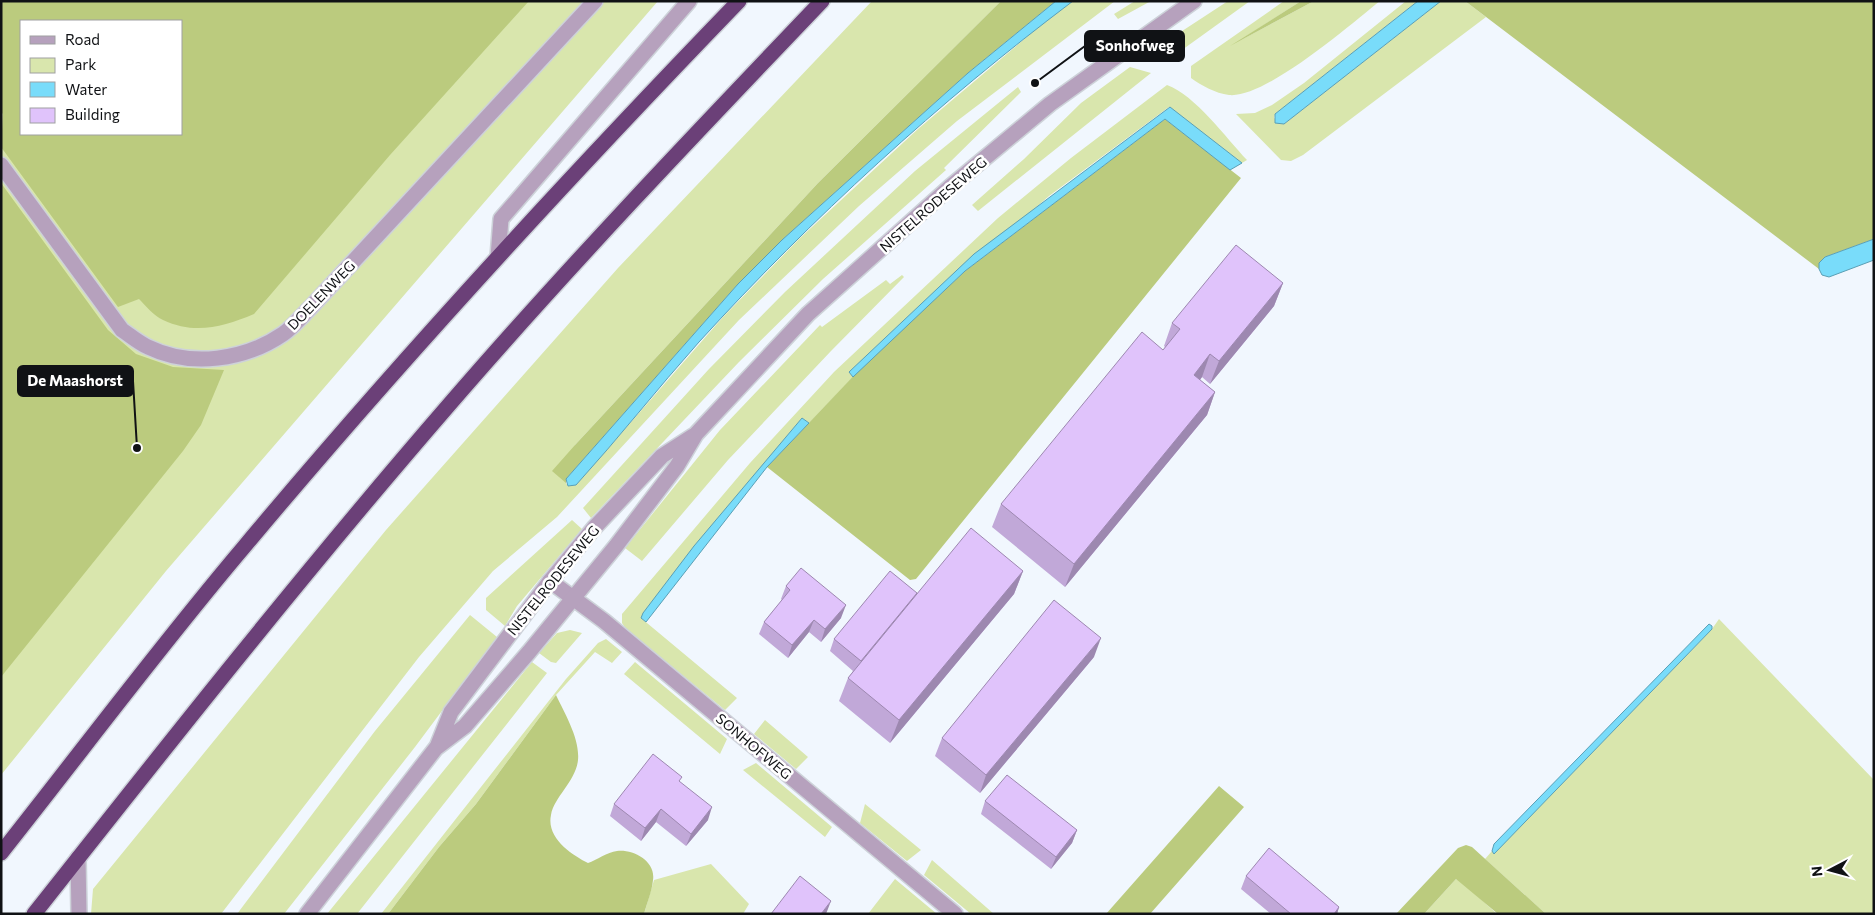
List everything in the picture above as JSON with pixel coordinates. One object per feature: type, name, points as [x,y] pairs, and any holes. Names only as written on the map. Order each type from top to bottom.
[{"type":"highway","points":[[1,853],[243,548],[428,332],[588,158],[738,1]]},
{"type":"highway","points":[[34,914],[210,690],[448,406],[618,214],[822,1]]},
{"type":"street","name":"DOELENWEG","points":[[1,165],[122,330],[148,347],[184,358],[214,359],[254,350],[284,333],[311,307],[595,1]]},
{"type":"street","points":[[498,256],[501,219],[689,1]]},
{"type":"street","name":"NISTELRODESEWEG","points":[[307,914],[436,748],[465,726],[572,599],[678,466],[696,434],[808,314],[950,187],[1050,104],[1194,1]]},
{"type":"street","name":"NISTELRODESEWEG","points":[[436,748],[451,712],[550,581],[594,528],[662,456],[696,434]]},
{"type":"street","name":"SONHOFWEG","points":[[550,581],[604,621],[955,914]]},
{"type":"street","points":[[78,858],[79,914]]},
{"type":"green space","points":[[1,1],[658,1],[166,571],[1,775]]},
{"type":"green space","points":[[1,1],[529,1],[390,155],[254,314],[220,326],[198,328],[175,325],[156,316],[139,299],[118,307],[1,147],[3,114],[1,112]]},
{"type":"green space","points":[[872,1],[1001,1],[818,183],[575,445],[566,483],[568,486],[576,485],[723,317],[799,239],[918,129],[1035,30],[1073,1],[1115,1],[957,121],[859,206],[739,320],[557,517],[493,571],[419,657],[221,914],[91,914],[93,889],[386,530],[618,268]]},
{"type":"green space","points":[[1001,1],[1056,1],[968,73],[782,240],[738,284],[566,479],[566,483],[552,471],[818,183]]},
{"type":"green space","points":[[1135,1],[1151,1],[1118,19],[1114,14]]},
{"type":"green space","points":[[1228,1],[1250,1],[1175,55],[1176,35]]},
{"type":"green space","points":[[1284,1],[1301,1],[1239,41],[1314,1],[1380,1],[1329,42],[1285,73],[1245,93],[1229,95],[1219,93],[1191,78],[1191,66]]},
{"type":"green space","points":[[1301,1],[1314,1],[1230,46]]},
{"type":"green space","points":[[1406,1],[1418,1],[1275,114],[1274,118],[1284,124],[1441,1],[1465,1],[1486,17],[1303,155],[1291,161],[1281,160],[1236,114],[1255,113],[1272,105],[1304,83]]},
{"type":"green space","points":[[1465,1],[1874,1],[1874,239],[1825,257],[1819,263],[1819,269]]},
{"type":"green space","points":[[1130,67],[1151,73],[978,211],[972,205],[1024,159],[1081,103]]},
{"type":"green space","points":[[1167,85],[1178,90],[1199,107],[1247,160],[1242,163],[1169,107],[1049,196],[849,372],[853,377],[809,423],[802,418],[641,618],[737,698],[725,710],[626,629],[622,623],[622,614],[750,463],[834,372],[998,218],[1071,158]]},
{"type":"green space","points":[[1018,87],[1021,92],[944,168],[946,170],[823,279],[739,362],[591,518],[583,508],[709,369],[785,292],[915,171]]},
{"type":"green space","points":[[1165,119],[1241,178],[916,579],[910,580],[767,467],[862,367],[965,271]]},
{"type":"green space","points":[[1,183],[108,330],[136,354],[173,367],[224,370],[201,425],[183,451],[1,677]]},
{"type":"green space","points":[[902,275],[904,277],[728,460],[642,561],[625,548],[720,430],[820,325],[822,327],[886,280],[890,284]]},
{"type":"green space","points":[[572,520],[582,529],[517,606],[505,626],[486,610],[486,598]]},
{"type":"green space","points":[[470,615],[497,637],[415,747],[284,914],[237,914],[375,731]]},
{"type":"green space","points":[[1719,619],[1874,780],[1874,914],[1546,914],[1485,859],[1492,851],[1494,853],[1712,629]]},
{"type":"green space","points":[[570,630],[582,633],[556,663],[551,662],[539,653],[557,633]]},
{"type":"green space","points":[[606,639],[622,652],[612,663],[595,652],[556,695],[476,804],[439,847],[388,914],[381,914],[566,679],[598,643]]},
{"type":"green space","points":[[532,662],[547,673],[357,914],[327,914]]},
{"type":"green space","points":[[635,662],[727,739],[720,754],[624,674]]},
{"type":"green space","points":[[556,695],[574,735],[577,744],[578,760],[573,775],[553,808],[550,823],[552,831],[562,845],[588,863],[617,851],[636,854],[647,862],[653,873],[653,880],[644,914],[388,914],[439,847],[476,804]]},
{"type":"green space","points":[[765,720],[808,757],[796,769],[754,734]]},
{"type":"green space","points":[[756,763],[832,827],[825,837],[743,770]]},
{"type":"green space","points":[[1219,786],[1244,807],[1150,914],[1106,914]]},
{"type":"green space","points":[[865,804],[921,850],[907,861],[860,823]]},
{"type":"green space","points":[[1466,845],[1472,847],[1546,914],[1498,914],[1456,879],[1424,914],[1396,914],[1458,848]]},
{"type":"green space","points":[[932,860],[994,914],[971,914],[924,875]]},
{"type":"green space","points":[[711,864],[749,904],[743,914],[644,914],[654,880]]},
{"type":"green space","points":[[895,879],[937,914],[868,914]]},
{"type":"green space","points":[[1456,879],[1461,881],[1497,914],[1424,914]]},
{"type":"water","points":[[1056,1],[1073,1],[974,79],[832,206],[699,342],[576,485],[568,486],[566,479],[738,284],[782,240],[968,73]]},
{"type":"water","points":[[1418,1],[1441,1],[1284,124],[1275,123],[1275,114]]},
{"type":"water","points":[[1170,107],[1242,163],[1230,170],[1165,119],[965,271],[853,377],[849,372],[974,254]]},
{"type":"water","points":[[1874,239],[1874,260],[1829,277],[1822,275],[1819,263],[1825,257]]},
{"type":"water","points":[[802,418],[809,423],[767,467],[646,622],[641,618],[643,613],[694,546]]},
{"type":"water","points":[[1709,624],[1712,626],[1712,629],[1494,854],[1492,851],[1494,844]]},
{"type":"building","points":[[1236,245],[1283,283],[1219,361],[1210,354],[1194,375],[1215,392],[1074,564],[1001,504],[1142,332],[1163,350],[1180,329],[1172,323]]},
{"type":"building","points":[[971,528],[1023,571],[899,720],[848,678]]},
{"type":"building","points":[[801,568],[846,605],[825,629],[814,620],[792,645],[764,622],[790,590],[786,586]]},
{"type":"building","points":[[890,571],[917,593],[861,661],[834,639]]},
{"type":"building","points":[[1054,600],[1101,638],[986,775],[942,738]]},
{"type":"building","points":[[653,754],[682,777],[679,781],[712,807],[691,834],[661,809],[645,828],[614,804]]},
{"type":"building","points":[[1007,775],[1077,830],[1056,857],[985,801]]},
{"type":"building","points":[[1269,848],[1339,907],[1334,914],[1291,914],[1246,876]]},
{"type":"building","points":[[800,876],[831,901],[821,914],[771,914]]},
{"type":"place","name":"Sonhofweg","points":[[1035,83]]},
{"type":"place","name":"De Maashorst","points":[[137,448]]}]
